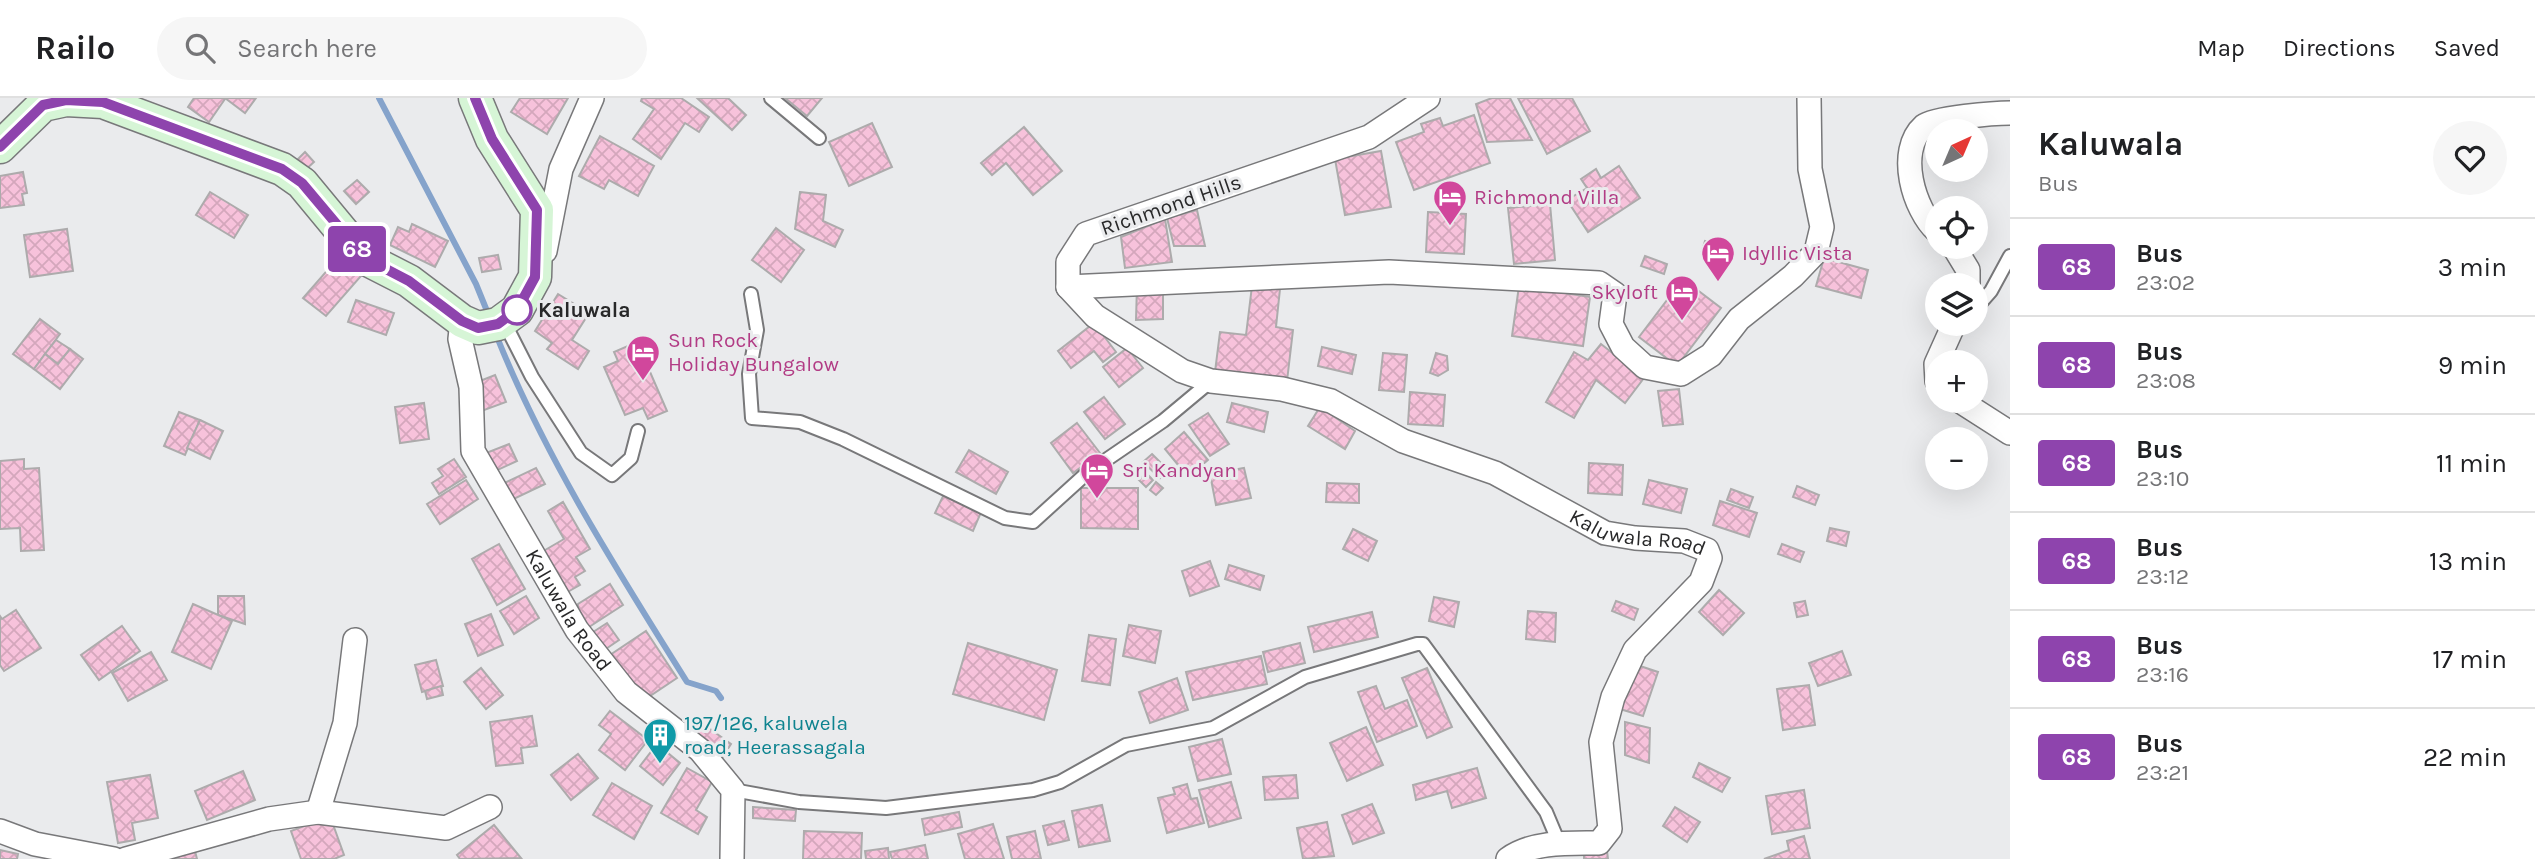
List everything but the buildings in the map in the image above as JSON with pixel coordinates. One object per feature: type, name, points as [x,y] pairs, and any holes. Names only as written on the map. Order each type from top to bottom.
[{"type":"street","points":[[475,98],[492,139],[537,210],[535,277]]},
{"type":"street","points":[[0,147],[43,105],[66,100],[103,102],[282,169],[302,183],[365,258],[485,324],[517,310],[535,277],[550,238],[561,169],[592,98]]},
{"type":"street","name":"Richmond Hills","points":[[1068,287],[1068,262],[1086,234],[1369,137],[1428,98]]},
{"type":"street","points":[[1068,287],[1389,272],[1599,283],[1615,294],[1611,324],[1623,347],[1645,367],[1681,374],[1711,355],[1739,318],[1793,276],[1816,252],[1822,227],[1810,170],[1809,98]]},
{"type":"street","points":[[1925,216],[1917,202],[1910,177],[1915,142],[1924,126],[1942,118],[2010,113]]},
{"type":"street","points":[[1068,287],[1095,316],[1182,371],[1211,381]]},
{"type":"street","name":"Kaluwala Road","points":[[485,324],[460,339],[471,387],[473,451],[577,630],[626,692],[700,750],[733,790]]},
{"type":"street","name":"Kaluwala Road","points":[[1211,381],[1282,389],[1331,401],[1403,441],[1495,472],[1605,533],[1684,541],[1707,551],[1710,558],[1701,582],[1635,650],[1613,697],[1601,742],[1610,829],[1599,843],[1559,843],[1518,852],[1508,859]]},
{"type":"street","points":[[1979,413],[2010,433]]},
{"type":"street","points":[[318,812],[345,723],[355,640]]},
{"type":"street","points":[[732,859],[733,790]]},
{"type":"street","points":[[126,859],[269,819],[318,812],[446,828],[490,807]]},
{"type":"street","points":[[0,831],[35,844],[114,859]]},
{"type":"lane","points":[[771,98],[819,138]]},
{"type":"lane","points":[[1988,294],[2010,256]]},
{"type":"lane","points":[[751,294],[757,330],[749,374],[752,418],[800,422],[843,439],[1005,519],[1033,522],[1087,473],[1163,421],[1211,381]]},
{"type":"lane","points":[[485,324],[532,377],[581,453],[612,475],[631,458],[638,431]]},
{"type":"lane","points":[[733,790],[799,802],[887,808],[1033,790],[1060,782],[1126,745],[1213,728],[1305,677],[1423,644],[1546,812],[1559,843]]},
{"type":"waterway","points":[[379,98],[476,284],[489,316]]},
{"type":"waterway","points":[[495,332],[514,378],[559,468],[634,598],[687,682],[716,691],[721,698]]},
{"type":"bus line","name":"68","points":[[0,147],[43,105],[66,100],[103,102],[282,169],[302,183],[365,258],[409,281],[462,321],[478,328],[504,322],[525,298],[535,277],[537,210],[492,139],[475,98]]},
{"type":"place","name":"Richmond Villa","points":[[1450,227]]},
{"type":"place","name":"Idyllic Vista","points":[[1718,283]]},
{"type":"place","name":"Kaluwala","points":[[517,310]]},
{"type":"place","name":"Skyloft","points":[[1682,322]]},
{"type":"place","name":"Sun Rock Holiday Bungalow","points":[[643,382]]},
{"type":"place","name":"Sri Kandyan","points":[[1097,500]]},
{"type":"place","name":"197/126, kaluwela road, Heerassagala","points":[[660,765]]}]
